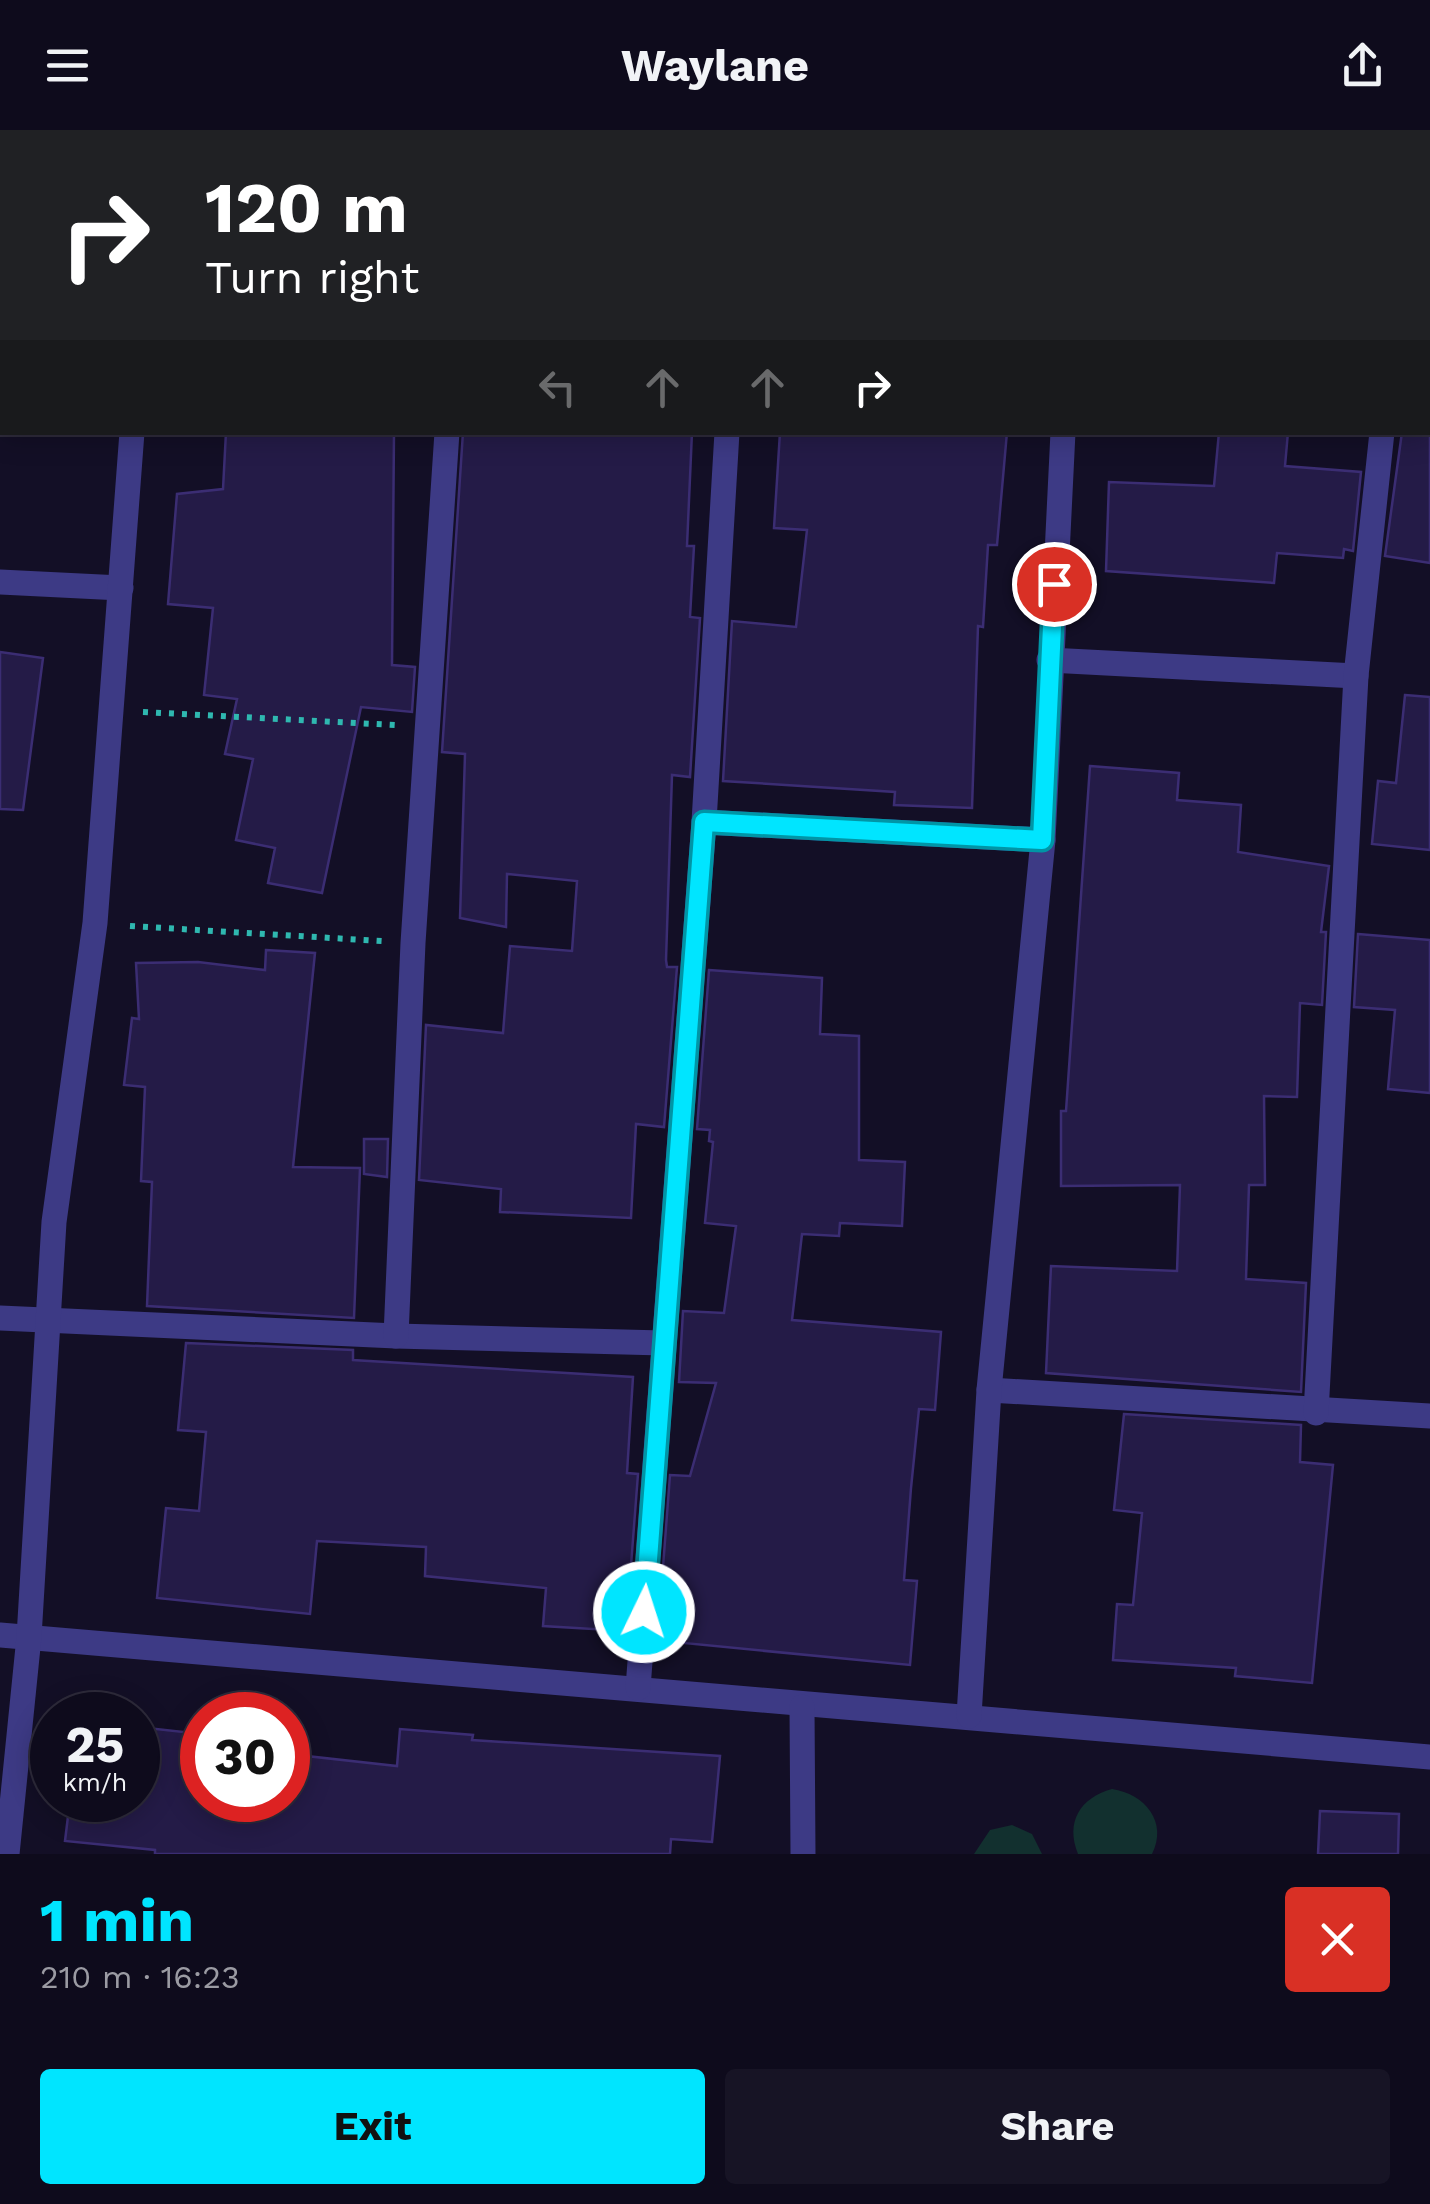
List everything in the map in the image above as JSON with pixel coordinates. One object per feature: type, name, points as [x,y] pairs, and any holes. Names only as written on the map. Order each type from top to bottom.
[{"type":"street","points":[[7,1854],[29,1637],[54,1222],[95,924],[132,435]]},
{"type":"street","points":[[396,1336],[413,943],[446,435]]},
{"type":"street","points":[[638,1688],[704,822],[727,435]]},
{"type":"street","points":[[969,1716],[989,1390],[1042,840],[1063,435]]},
{"type":"street","points":[[1316,1413],[1356,676],[1382,435]]},
{"type":"street","points":[[0,582],[121,588]]},
{"type":"street","points":[[1049,660],[1356,676]]},
{"type":"street","points":[[704,822],[1042,840]]},
{"type":"street","points":[[0,1318],[396,1336],[663,1343]]},
{"type":"street","points":[[989,1390],[1316,1413],[1430,1416]]},
{"type":"street","points":[[0,1635],[638,1688],[802,1707],[969,1716],[1430,1757]]},
{"type":"street","points":[[802,1707],[802,1854]]},
{"type":"path","points":[[111,710],[427,727]]},
{"type":"path","points":[[95,924],[413,943]]},
{"type":"green space","points":[[1112,1789],[1134,1797],[1150,1811],[1157,1831],[1152,1854],[1078,1854],[1073,1832],[1078,1813],[1091,1798]]},
{"type":"green space","points":[[1012,1825],[1032,1834],[1042,1854],[974,1854],[990,1830]]},
{"type":"building","points":[[226,435],[394,435],[392,665],[415,667],[412,712],[361,707],[322,893],[268,883],[275,848],[236,840],[253,759],[225,754],[237,699],[204,695],[213,608],[168,604],[177,494],[223,489]]},
{"type":"building","points":[[463,435],[692,435],[687,546],[694,546],[690,617],[700,618],[690,777],[672,775],[666,960],[667,967],[677,967],[664,1127],[636,1124],[631,1218],[500,1212],[501,1189],[419,1180],[426,1025],[503,1033],[510,946],[572,951],[577,881],[507,874],[506,927],[460,918],[465,754],[442,752]]},
{"type":"building","points":[[780,435],[1007,435],[997,545],[988,545],[983,627],[978,626],[972,808],[894,805],[895,792],[723,781],[732,621],[796,627],[807,530],[774,528]]},
{"type":"building","points":[[1219,435],[1288,435],[1285,466],[1361,472],[1353,551],[1344,549],[1343,558],[1277,553],[1274,583],[1106,571],[1109,482],[1214,486]]},
{"type":"building","points":[[1402,435],[1430,435],[1430,563],[1385,556]]},
{"type":"building","points":[[0,652],[43,658],[23,810],[0,809]]},
{"type":"building","points":[[1405,695],[1430,697],[1430,850],[1372,844],[1378,781],[1396,783]]},
{"type":"building","points":[[1090,766],[1179,773],[1177,800],[1241,805],[1238,852],[1329,866],[1321,932],[1326,932],[1322,1005],[1300,1003],[1297,1097],[1264,1096],[1265,1185],[1249,1185],[1246,1279],[1306,1283],[1301,1392],[1046,1373],[1051,1266],[1177,1271],[1180,1185],[1061,1186],[1061,1111],[1066,1111]]},
{"type":"building","points":[[1358,934],[1430,940],[1430,1093],[1388,1089],[1395,1010],[1354,1007]]},
{"type":"building","points":[[266,950],[315,953],[293,1167],[360,1168],[354,1318],[147,1306],[152,1182],[141,1181],[145,1087],[124,1085],[132,1018],[139,1019],[136,963],[198,962],[265,970]]},
{"type":"building","points":[[709,970],[822,978],[820,1034],[859,1036],[859,1160],[905,1162],[902,1226],[840,1223],[839,1236],[802,1234],[792,1320],[941,1332],[935,1410],[919,1409],[911,1488],[904,1580],[917,1581],[910,1665],[663,1641],[664,1634],[658,1633],[670,1475],[690,1476],[716,1383],[679,1382],[683,1311],[724,1313],[736,1226],[705,1223],[713,1142],[709,1141],[710,1130],[697,1129]]},
{"type":"building","points":[[364,1139],[388,1139],[387,1177],[364,1174]]},
{"type":"building","points":[[186,1343],[353,1350],[353,1360],[633,1377],[627,1473],[638,1474],[626,1631],[543,1626],[546,1588],[425,1576],[426,1547],[317,1541],[310,1614],[157,1598],[166,1508],[199,1511],[206,1432],[178,1430]]},
{"type":"building","points":[[1124,1414],[1301,1425],[1300,1462],[1333,1465],[1312,1683],[1235,1676],[1236,1668],[1113,1660],[1117,1604],[1133,1605],[1142,1513],[1114,1510]]},
{"type":"building","points":[[160,1729],[180,1732],[180,1822],[310,1822],[310,1756],[397,1766],[400,1729],[473,1735],[472,1740],[720,1756],[712,1842],[671,1839],[670,1854],[155,1854],[155,1850],[65,1841],[67,1822],[160,1822]]},
{"type":"building","points":[[1320,1811],[1399,1814],[1398,1854],[1318,1854]]},
{"type":"route","points":[[644,1612],[704,822],[1042,840],[1054,584]]}]
